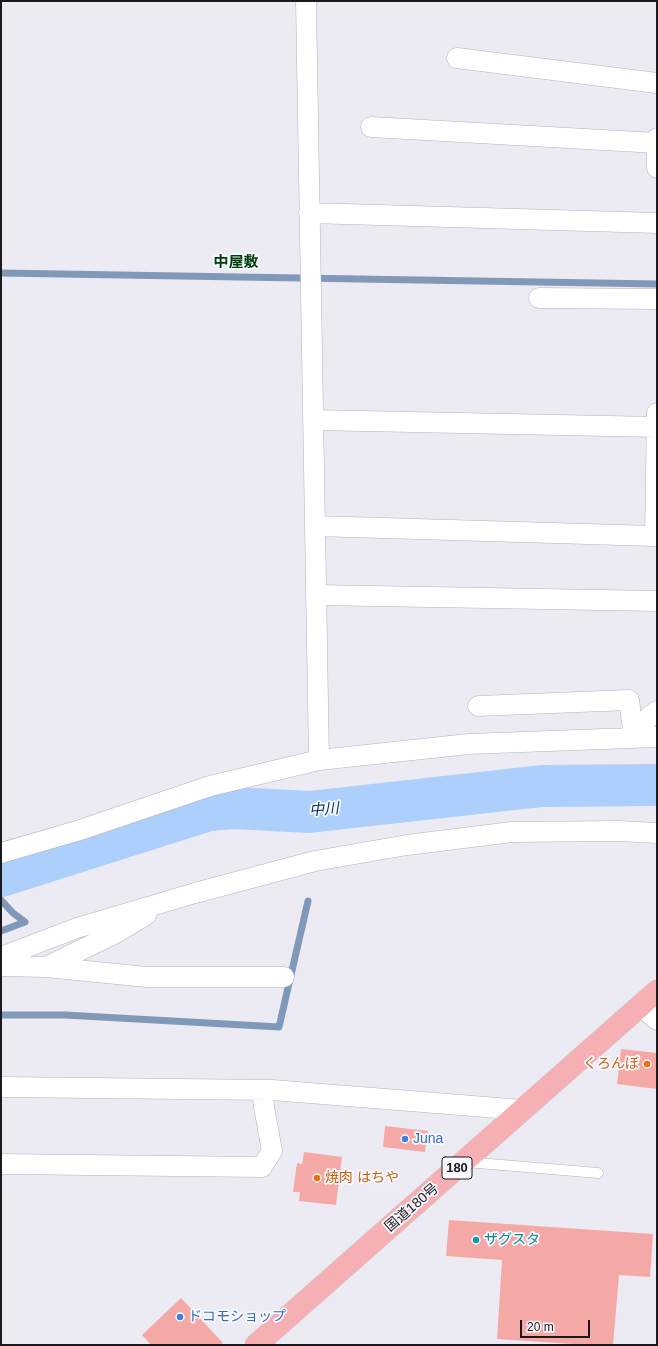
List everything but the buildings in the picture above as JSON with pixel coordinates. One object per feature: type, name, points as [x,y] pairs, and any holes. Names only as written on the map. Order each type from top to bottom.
[{"type":"highway","name":"国道180号","points":[[256,1345],[649,999]]},
{"type":"street","points":[[306,1],[319,760]]},
{"type":"street","points":[[457,58],[657,83]]},
{"type":"street","points":[[370,127],[657,143]]},
{"type":"street","points":[[657,138],[657,168]]},
{"type":"street","points":[[309,213],[657,223]]},
{"type":"street","points":[[539,298],[657,299]]},
{"type":"street","points":[[315,526],[655,536],[657,413]]},
{"type":"street","points":[[313,420],[657,427]]},
{"type":"street","points":[[316,595],[657,601]]},
{"type":"street","points":[[478,706],[629,700],[634,737]]},
{"type":"street","points":[[634,737],[650,716],[657,711]]},
{"type":"street","points":[[3,851],[80,830],[210,786],[319,760],[468,744],[657,737]]},
{"type":"street","points":[[1,957],[77,928],[315,861],[407,845],[512,832],[619,831],[657,833]]},
{"type":"street","points":[[46,967],[116,933],[170,901]]},
{"type":"street","points":[[1,966],[46,967],[147,977],[284,977]]},
{"type":"street","points":[[649,999],[657,1020]]},
{"type":"street","points":[[1,1087],[262,1090],[523,1110]]},
{"type":"street","points":[[1,1164],[262,1167],[272,1151],[262,1090]]},
{"type":"lane","points":[[464,1162],[598,1173]]},
{"type":"waterway","points":[[1,273],[657,284]]},
{"type":"waterway","name":"中川","points":[[1,876],[209,810],[234,808],[309,812],[542,786],[657,785]]},
{"type":"waterway","name":"中川","points":[[1,881],[5,875]]},
{"type":"waterway","points":[[1,900],[13,913],[25,922],[1,931]]},
{"type":"waterway","points":[[1,1015],[65,1015],[279,1027],[308,901]]},
{"type":"place","name":"くろんぼ","points":[[647,1064]]},
{"type":"place","name":"Juna","points":[[405,1139]]},
{"type":"place","name":"焼肉 はちや","points":[[317,1178]]},
{"type":"place","name":"ザグスタ","points":[[476,1240]]},
{"type":"place","name":"ドコモショップ","points":[[180,1317]]},
{"type":"district","name":"中屋敷","points":[[236,263]]}]
